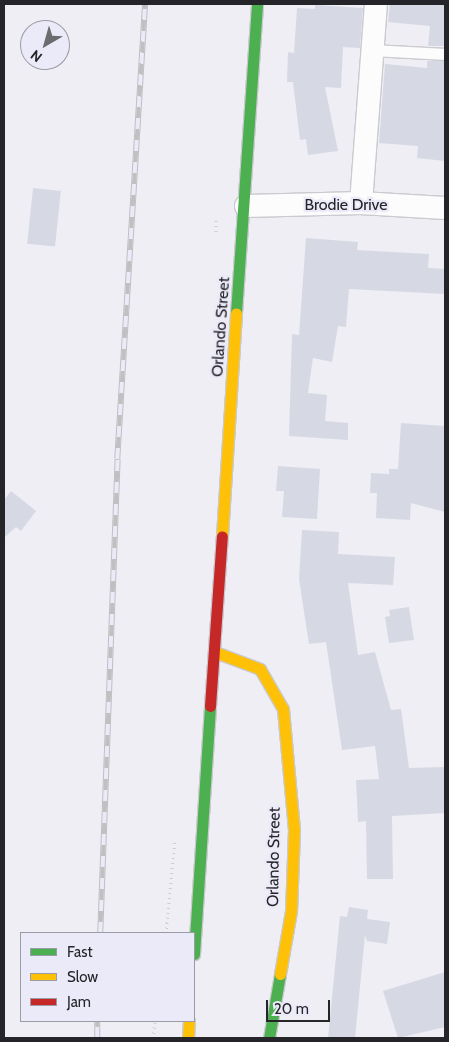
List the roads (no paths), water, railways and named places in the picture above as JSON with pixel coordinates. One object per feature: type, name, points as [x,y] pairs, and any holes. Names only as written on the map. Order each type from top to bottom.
[{"type":"street","name":"Orlando Street","points":[[195,940],[246,206],[257,4]]},
{"type":"street","points":[[361,203],[376,4]]},
{"type":"street","name":"Brodie Drive","points":[[246,206],[361,203],[445,208]]},
{"type":"street","name":"Orlando Street","points":[[215,652],[260,669],[283,709],[294,830],[291,911],[269,1038]]},
{"type":"street","points":[[188,1038],[189,1022]]},
{"type":"lane","points":[[373,50],[445,54]]},
{"type":"railway","points":[[100,932],[117,459],[145,4]]},
{"type":"railway","points":[[97,1022],[97,1038]]}]
